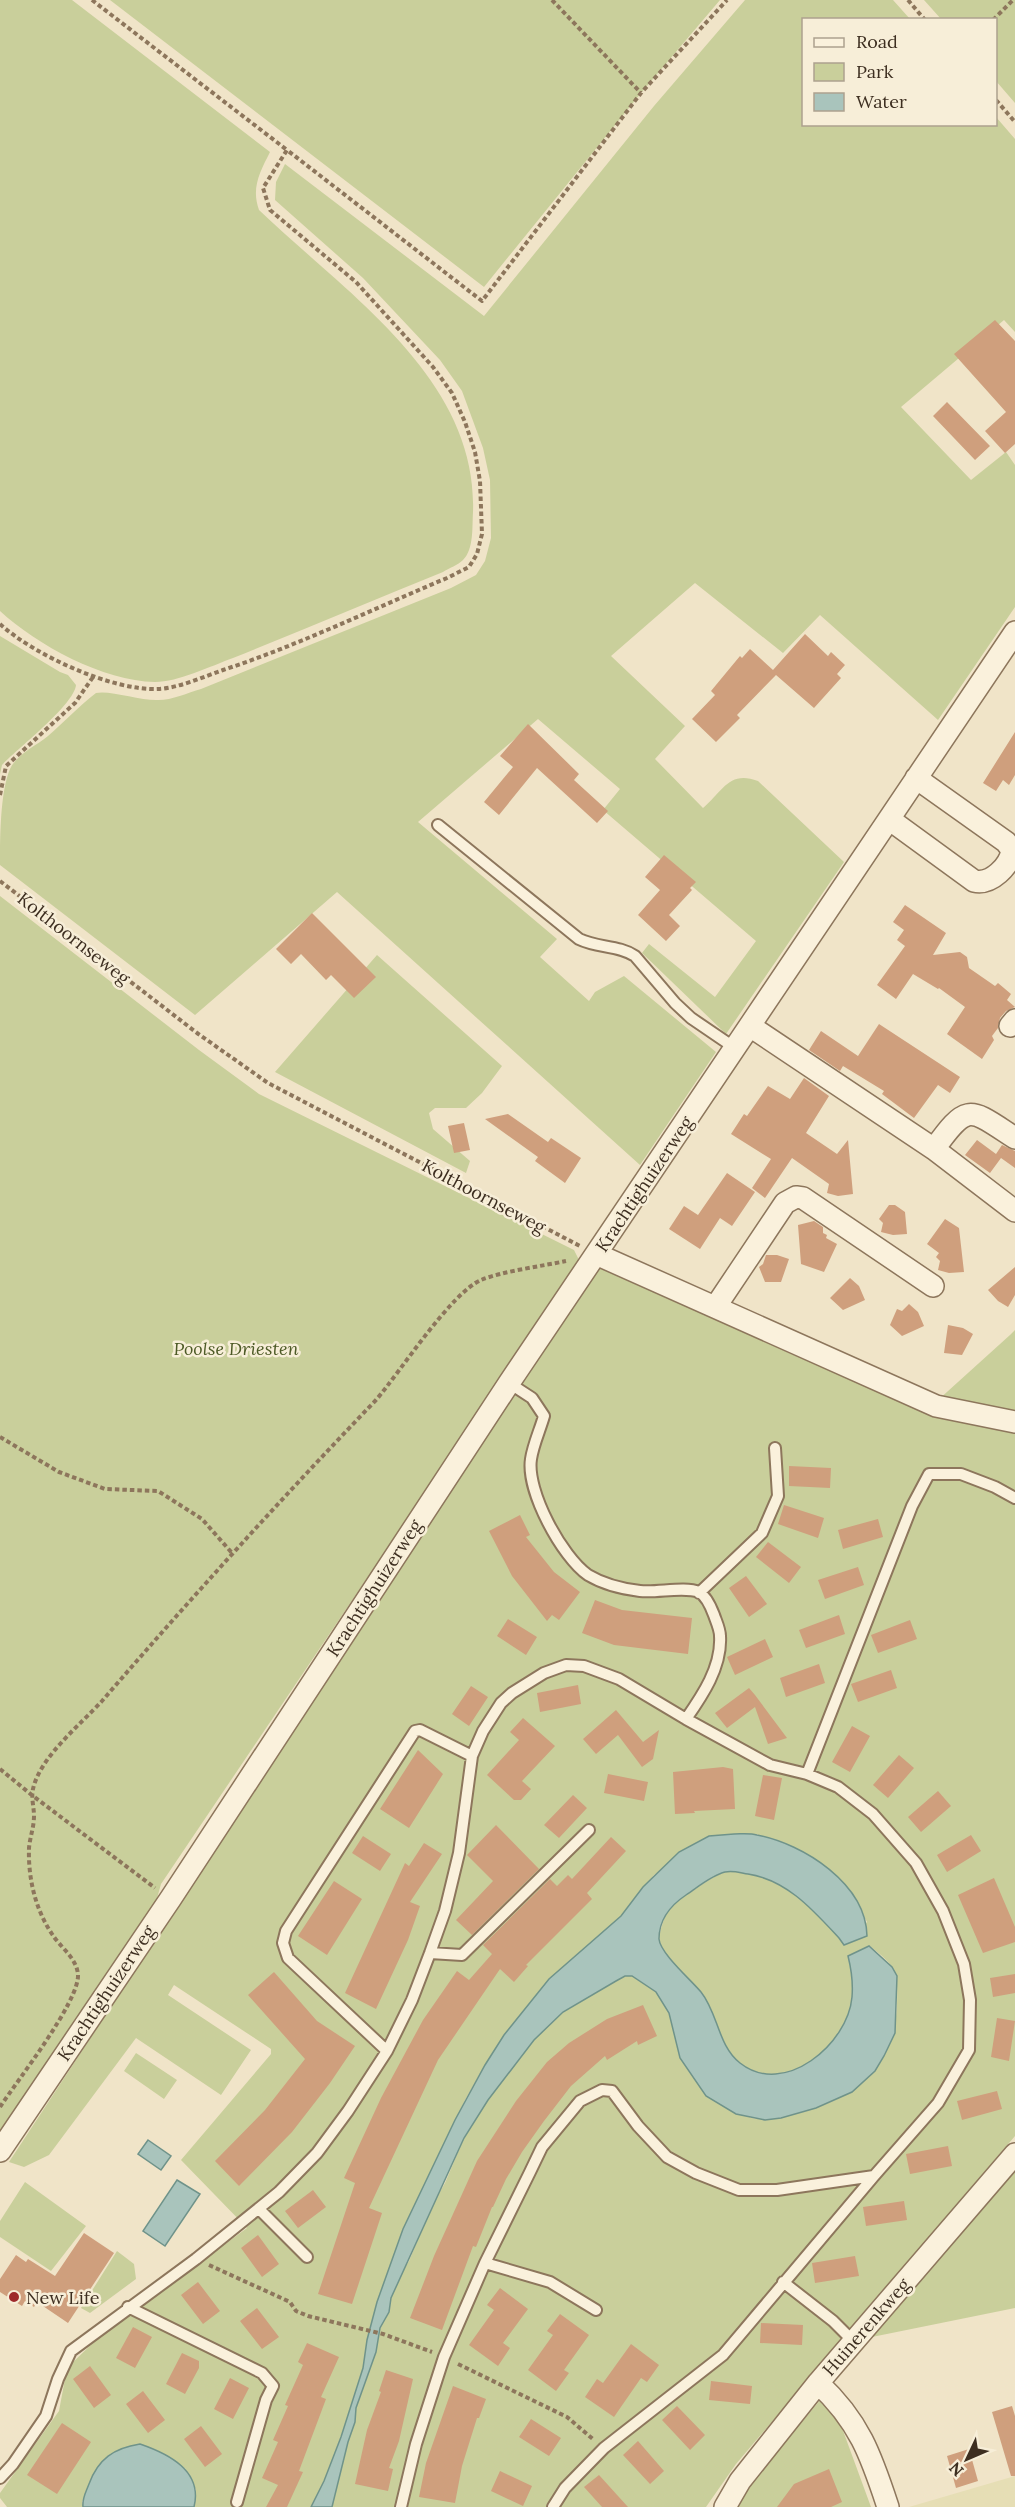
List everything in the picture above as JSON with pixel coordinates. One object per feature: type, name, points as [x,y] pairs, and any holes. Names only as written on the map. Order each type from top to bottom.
[{"type":"street","name":"Krachtighuizerweg","points":[[0,2151],[171,1898],[509,1383],[1015,632]]},
{"type":"street","points":[[889,819],[974,881],[1007,877],[1012,854],[1010,846],[916,778]]},
{"type":"street","points":[[750,1026],[934,1149],[1015,1211]]},
{"type":"street","points":[[934,1149],[960,1117],[972,1113],[982,1116],[1015,1138]]},
{"type":"street","points":[[716,1306],[785,1203],[796,1197],[803,1198],[933,1286]]},
{"type":"street","points":[[597,1254],[936,1406],[1015,1422]]},
{"type":"street","name":"Huinerenkweg","points":[[725,2507],[740,2481],[818,2383],[1015,2154]]},
{"type":"street","points":[[818,2383],[839,2402],[866,2445],[888,2507]]},
{"type":"lane","points":[[438,825],[579,939],[590,945],[628,951],[635,956],[675,1003],[735,1048]]},
{"type":"lane","points":[[509,1383],[532,1398],[544,1416],[531,1461],[534,1482],[548,1522],[558,1542],[575,1563],[588,1574],[608,1584],[640,1591],[686,1590],[699,1593],[711,1607],[720,1636],[716,1664],[704,1692],[686,1719]]},
{"type":"lane","points":[[699,1593],[762,1533],[777,1496],[775,1448]]},
{"type":"lane","points":[[807,1774],[912,1506],[928,1474],[961,1474],[995,1487],[1015,1498]]},
{"type":"lane","points":[[0,2478],[13,2464],[46,2416],[58,2379],[71,2351],[196,2259],[259,2209],[317,2153],[387,2051],[412,2000],[445,1911],[459,1853],[472,1756],[483,1731],[501,1703],[512,1693],[544,1673],[566,1665],[584,1666],[619,1679],[770,1765],[807,1774],[838,1787],[873,1814],[916,1863],[943,1911],[964,1964],[970,2000],[969,2050],[938,2103],[723,2355],[604,2448],[565,2488],[553,2507]]},
{"type":"lane","points":[[387,2051],[288,1959],[283,1943],[286,1931],[415,1731],[420,1730],[472,1756]]},
{"type":"lane","points":[[430,1953],[462,1955],[589,1830]]},
{"type":"lane","points":[[401,2507],[416,2444],[444,2357],[485,2263],[542,2147],[580,2101],[602,2090],[612,2091],[638,2126],[667,2157],[696,2173],[739,2190],[777,2190],[874,2176]]},
{"type":"lane","points":[[259,2209],[307,2257]]},
{"type":"lane","points":[[485,2263],[550,2282],[596,2310]]},
{"type":"lane","points":[[783,2282],[833,2321],[854,2342]]},
{"type":"lane","points":[[128,2307],[262,2373],[273,2386],[266,2400],[237,2502]]},
{"type":"path","points":[[92,0],[482,301],[641,93],[727,0]]},
{"type":"path","points":[[552,0],[641,93]]},
{"type":"path","points":[[908,0],[923,18]]},
{"type":"path","points":[[995,18],[1013,0]]},
{"type":"path","points":[[997,101],[1015,122]]},
{"type":"path","points":[[0,624],[63,664],[93,677],[129,688],[159,689],[249,662],[447,578],[469,567],[477,554],[482,534],[480,481],[475,452],[452,393],[434,367],[357,282],[270,210],[263,188],[287,150]]},
{"type":"path","points":[[0,795],[6,766],[75,703],[93,677]]},
{"type":"path","name":"Kolthoornseweg","points":[[0,881],[197,1033],[268,1083],[597,1254]]},
{"type":"path","points":[[0,2106],[64,2013],[78,1977],[71,1959],[52,1934],[32,1892],[29,1847],[34,1816],[33,1788],[41,1770],[67,1737],[232,1553],[376,1400],[398,1374],[419,1343],[463,1293],[481,1280],[597,1254]]},
{"type":"path","points":[[0,1437],[59,1472],[105,1489],[158,1491],[202,1519],[232,1553]]},
{"type":"path","points":[[0,1769],[150,1885],[171,1898]]},
{"type":"path","points":[[196,2259],[237,2280],[290,2302],[296,2311],[383,2334],[444,2357],[567,2417],[604,2448]]},
{"type":"shaded area","points":[[1015,2476],[1015,2507],[909,2507]]},
{"type":"green space","points":[[0,0],[72,0],[270,152],[256,187],[259,210],[365,306],[400,342],[430,379],[454,420],[469,464],[473,512],[471,544],[467,555],[461,562],[443,572],[233,658],[184,677],[155,682],[114,675],[72,659],[15,624],[0,611]]},
{"type":"green space","points":[[110,0],[720,0],[641,93],[484,287]]},
{"type":"green space","points":[[745,0],[893,0],[909,18],[802,18],[802,126],[997,126],[997,118],[1015,139],[1015,332],[1004,320],[901,407],[971,480],[1006,452],[1015,465],[1015,607],[938,720],[820,615],[783,653],[695,583],[611,656],[685,726],[655,759],[703,808],[733,780],[748,778],[758,781],[844,862],[726,1034],[642,953],[649,944],[715,997],[756,941],[603,810],[620,789],[538,719],[418,822],[557,939],[540,957],[589,1001],[595,992],[624,976],[716,1052],[640,1165],[337,892],[195,1015],[0,865],[2,803],[10,769],[17,759],[48,736],[96,693],[161,700],[201,689],[451,588],[476,575],[485,561],[491,538],[490,480],[483,448],[462,391],[440,360],[363,278],[275,200],[276,182],[285,164],[484,316],[654,106]]},
{"type":"green space","points":[[924,0],[1015,0],[1015,103],[997,82],[997,18],[940,18]]},
{"type":"green space","points":[[0,636],[68,675],[76,685],[66,704],[2,765],[0,774]]},
{"type":"green space","name":"Poolse Driesten","points":[[0,896],[259,1094],[574,1250],[580,1262],[161,1884],[156,1902],[0,2134]]},
{"type":"green space","points":[[377,955],[502,1066],[482,1093],[466,1108],[435,1108],[429,1113],[433,1129],[470,1161],[466,1173],[275,1072]]},
{"type":"green space","points":[[601,1261],[791,1354],[931,1407],[1015,1426],[1015,2136],[736,2464],[706,2507],[332,2507],[355,2422],[356,2408],[376,2352],[380,2328],[389,2312],[391,2298],[433,2204],[445,2183],[464,2138],[488,2100],[534,2040],[563,2012],[625,1976],[632,1976],[656,1992],[669,2013],[680,2058],[751,2118],[779,2118],[825,2104],[858,2086],[882,2060],[890,2044],[895,2025],[897,1984],[891,1965],[870,1946],[848,1956],[852,1976],[852,1997],[848,2015],[839,2032],[811,2061],[794,2070],[776,2074],[757,2072],[740,2063],[733,2056],[722,2039],[704,1998],[660,1944],[663,1922],[668,1911],[676,1903],[717,1875],[734,1871],[763,1876],[787,1888],[820,1916],[844,1945],[867,1922],[855,1899],[834,1874],[801,1851],[756,1834],[709,1836],[654,1875],[621,1916],[549,1979],[504,2035],[485,2065],[465,2100],[403,2229],[377,2302],[367,2340],[363,2368],[341,2437],[311,2507],[194,2507],[196,2490],[185,2468],[82,2501],[83,2507],[7,2507],[0,2498],[0,2493],[59,2411],[67,2368],[101,2335],[247,2228],[181,2160],[271,2054],[271,2049],[174,1985],[168,1995],[251,2050],[221,2095],[136,2038],[49,2155],[24,2167],[9,2162]]},
{"type":"green space","points":[[1015,1330],[1015,1417],[937,1401],[1010,1335]]},
{"type":"green space","points":[[136,2053],[177,2080],[164,2099],[124,2071]]},
{"type":"green space","points":[[1015,2170],[1015,2308],[872,2337]]},
{"type":"green space","points":[[25,2182],[86,2226],[51,2271],[0,2237],[0,2221]]},
{"type":"green space","points":[[117,2251],[134,2264],[136,2279],[90,2313],[81,2308]]},
{"type":"green space","points":[[822,2398],[838,2417],[871,2507],[730,2507]]},
{"type":"water","points":[[754,1834],[794,1847],[829,1869],[856,1900],[864,1917],[867,1936],[844,1945],[809,1907],[787,1890],[762,1877],[728,1871],[705,1882],[671,1908],[661,1926],[659,1939],[665,1952],[707,2000],[722,2039],[733,2056],[740,2063],[757,2072],[776,2074],[794,2070],[811,2061],[839,2032],[848,2015],[852,1997],[852,1976],[848,1956],[869,1946],[892,1967],[897,1976],[895,2033],[875,2071],[852,2092],[816,2108],[765,2120],[736,2114],[706,2096],[680,2058],[669,2013],[656,1992],[632,1976],[625,1976],[563,2012],[534,2040],[488,2100],[464,2138],[391,2298],[389,2312],[380,2328],[376,2352],[356,2408],[355,2422],[332,2507],[311,2507],[341,2437],[363,2368],[367,2340],[377,2302],[403,2229],[455,2120],[485,2065],[504,2035],[549,1979],[621,1916],[643,1887],[679,1852],[709,1836]]},
{"type":"water","points":[[148,2140],[171,2156],[161,2170],[138,2154]]},
{"type":"water","points":[[177,2180],[200,2194],[165,2246],[143,2231]]},
{"type":"water","points":[[140,2444],[172,2459],[189,2474],[195,2494],[194,2507],[83,2507],[89,2484],[102,2461],[122,2448]]},
{"type":"building","points":[[995,320],[1015,341],[1015,444],[1005,453],[985,431],[1006,412],[954,354]]},
{"type":"building","points":[[947,402],[990,446],[975,460],[933,416]]},
{"type":"building","points":[[805,634],[828,656],[831,652],[845,665],[837,674],[841,678],[814,708],[776,675],[737,715],[740,718],[716,742],[692,719],[715,695],[711,691],[740,656],[742,658],[750,649],[773,670]]},
{"type":"building","points":[[528,724],[579,774],[574,780],[608,811],[597,823],[537,768],[499,815],[484,802],[513,767],[500,756]]},
{"type":"building","points":[[1015,732],[1015,775],[1009,785],[1003,780],[996,791],[983,783]]},
{"type":"building","points":[[664,855],[696,882],[690,888],[692,890],[669,915],[680,926],[666,941],[638,915],[660,890],[645,877]]},
{"type":"building","points":[[905,905],[946,933],[933,955],[960,952],[967,957],[969,968],[995,986],[998,983],[1011,994],[1007,1000],[1015,1007],[1006,1011],[1000,1018],[998,1028],[992,1036],[994,1040],[982,1059],[947,1034],[965,1007],[939,988],[913,974],[896,999],[877,985],[905,946],[897,940],[904,930],[893,922]]},
{"type":"building","points":[[312,913],[376,977],[354,998],[331,975],[326,980],[301,954],[291,964],[276,949]]},
{"type":"building","points":[[879,1024],[960,1077],[950,1093],[938,1085],[914,1118],[882,1094],[884,1091],[843,1066],[840,1071],[809,1050],[821,1031],[858,1056]]},
{"type":"building","points":[[804,1078],[829,1096],[806,1133],[837,1154],[848,1140],[853,1194],[838,1196],[827,1193],[829,1184],[792,1158],[765,1198],[752,1188],[771,1159],[731,1134],[744,1114],[747,1116],[768,1086],[790,1099]]},
{"type":"building","points":[[508,1114],[548,1142],[551,1138],[581,1158],[565,1183],[535,1161],[538,1157],[485,1119]]},
{"type":"building","points":[[464,1123],[470,1150],[454,1153],[448,1126]]},
{"type":"building","points":[[977,1140],[996,1154],[1002,1145],[1015,1151],[1015,1168],[1001,1158],[990,1173],[965,1155]]},
{"type":"building","points":[[727,1173],[755,1192],[732,1226],[720,1218],[700,1249],[669,1229],[684,1206],[698,1215]]},
{"type":"building","points":[[889,1205],[895,1205],[905,1212],[907,1234],[893,1235],[881,1232],[883,1223],[879,1219]]},
{"type":"building","points":[[945,1219],[959,1228],[964,1272],[949,1273],[938,1270],[940,1261],[936,1257],[939,1253],[927,1244]]},
{"type":"building","points":[[814,1221],[823,1227],[826,1238],[837,1244],[824,1272],[801,1264],[798,1225]]},
{"type":"building","points":[[766,1255],[777,1255],[789,1259],[781,1282],[765,1282],[759,1267],[763,1264]]},
{"type":"building","points":[[1015,1267],[1015,1295],[1008,1307],[998,1301],[988,1290]]},
{"type":"building","points":[[850,1278],[859,1286],[865,1300],[843,1310],[830,1298]]},
{"type":"building","points":[[909,1304],[918,1312],[924,1326],[902,1336],[890,1325],[897,1309],[902,1311]]},
{"type":"building","points":[[948,1325],[963,1328],[973,1334],[962,1355],[944,1353]]},
{"type":"building","points":[[789,1466],[831,1468],[830,1488],[789,1486]]},
{"type":"building","points":[[784,1505],[824,1518],[818,1538],[778,1524]]},
{"type":"building","points":[[520,1515],[530,1535],[526,1537],[554,1572],[580,1592],[559,1620],[552,1615],[547,1621],[512,1576],[489,1531]]},
{"type":"building","points":[[878,1519],[883,1537],[843,1549],[838,1530]]},
{"type":"building","points":[[768,1542],[801,1567],[789,1583],[756,1557]]},
{"type":"building","points":[[858,1567],[864,1585],[825,1599],[818,1580]]},
{"type":"building","points":[[746,1576],[767,1604],[749,1617],[729,1588]]},
{"type":"building","points":[[595,1600],[622,1610],[692,1618],[688,1654],[614,1645],[582,1633]]},
{"type":"building","points":[[839,1615],[845,1634],[806,1648],[799,1630]]},
{"type":"building","points":[[508,1619],[537,1637],[526,1655],[497,1636]]},
{"type":"building","points":[[910,1620],[917,1639],[878,1653],[871,1635]]},
{"type":"building","points":[[765,1639],[773,1657],[735,1675],[727,1657]]},
{"type":"building","points":[[819,1664],[825,1683],[786,1697],[780,1678]]},
{"type":"building","points":[[891,1670],[897,1688],[858,1702],[851,1684]]},
{"type":"building","points":[[578,1685],[581,1704],[540,1712],[537,1693]]},
{"type":"building","points":[[471,1686],[488,1697],[469,1726],[452,1714]]},
{"type":"building","points":[[749,1688],[787,1738],[768,1744],[755,1707],[727,1728],[715,1713]]},
{"type":"building","points":[[616,1710],[643,1742],[659,1730],[653,1759],[642,1767],[618,1735],[596,1754],[583,1739]]},
{"type":"building","points":[[523,1718],[555,1746],[522,1781],[531,1789],[521,1800],[514,1800],[487,1775],[519,1740],[510,1732]]},
{"type":"building","points":[[852,1726],[870,1736],[850,1772],[832,1762]]},
{"type":"building","points":[[418,1750],[443,1774],[409,1828],[380,1809]]},
{"type":"building","points":[[899,1755],[914,1768],[888,1798],[873,1785]]},
{"type":"building","points":[[723,1767],[733,1769],[735,1809],[675,1814],[673,1772]]},
{"type":"building","points":[[608,1774],[648,1782],[644,1801],[604,1793]]},
{"type":"building","points":[[763,1775],[782,1778],[774,1820],[755,1816]]},
{"type":"building","points":[[938,1791],[951,1806],[921,1832],[908,1817]]},
{"type":"building","points":[[573,1795],[587,1808],[559,1838],[544,1825]]},
{"type":"building","points":[[496,1825],[539,1869],[472,1935],[456,1920],[493,1881],[467,1855]]},
{"type":"building","points":[[971,1835],[981,1851],[947,1872],[937,1855]]},
{"type":"building","points":[[363,1836],[391,1854],[380,1871],[352,1853]]},
{"type":"building","points":[[611,1837],[626,1851],[587,1893],[592,1899],[526,1965],[528,1966],[514,1982],[500,1969],[438,2060],[369,2208],[382,2213],[352,2304],[318,2294],[355,2183],[344,2178],[381,2098],[423,2020],[457,1971],[469,1980],[492,1954],[483,1945],[550,1879],[557,1886],[568,1875],[572,1879]]},
{"type":"building","points":[[424,1843],[442,1854],[410,1902],[420,1906],[408,1940],[376,2009],[345,1993],[405,1863],[409,1866]]},
{"type":"building","points":[[994,1878],[1015,1927],[1015,1942],[983,1953],[958,1895]]},
{"type":"building","points":[[334,1881],[362,1899],[327,1955],[298,1936]]},
{"type":"building","points":[[274,1972],[317,2021],[355,2046],[292,2132],[239,2186],[215,2161],[265,2110],[305,2059],[248,1995]]},
{"type":"building","points":[[1015,1974],[1015,1993],[993,1997],[990,1978]]},
{"type":"building","points":[[643,2005],[657,2036],[638,2045],[637,2041],[607,2060],[605,2056],[571,2086],[544,2121],[522,2152],[492,2207],[476,2247],[473,2246],[442,2330],[410,2318],[434,2256],[477,2161],[516,2101],[547,2062],[569,2043],[607,2019]]},
{"type":"building","points":[[997,2018],[1015,2021],[1009,2061],[991,2057]]},
{"type":"building","points":[[997,2091],[1002,2109],[962,2120],[957,2101]]},
{"type":"building","points":[[948,2146],[952,2166],[910,2174],[906,2154]]},
{"type":"building","points":[[313,2190],[326,2207],[298,2228],[285,2211]]},
{"type":"building","points":[[904,2201],[907,2220],[866,2226],[863,2207]]},
{"type":"building","points":[[84,2233],[114,2253],[68,2323],[37,2302],[34,2307],[25,2301],[22,2306],[0,2292],[0,2279],[16,2255],[26,2262],[28,2259],[55,2276]]},
{"type":"building","points":[[258,2235],[279,2264],[262,2277],[241,2248]]},
{"type":"building","points":[[855,2256],[859,2276],[815,2283],[812,2263]]},
{"type":"building","points":[[198,2282],[220,2311],[203,2324],[181,2295]]},
{"type":"building","points":[[500,2288],[528,2309],[503,2343],[510,2348],[498,2366],[469,2345],[494,2310],[487,2305]]},
{"type":"building","points":[[257,2308],[279,2337],[262,2349],[240,2321]]},
{"type":"building","points":[[560,2314],[589,2335],[564,2370],[569,2373],[556,2391],[528,2370],[553,2335],[547,2331]]},
{"type":"building","points":[[761,2323],[803,2325],[802,2345],[760,2343]]},
{"type":"building","points":[[133,2327],[152,2337],[135,2368],[116,2358]]},
{"type":"building","points":[[307,2343],[339,2357],[321,2397],[326,2399],[299,2471],[303,2472],[287,2507],[266,2507],[278,2485],[262,2478],[278,2442],[273,2440],[288,2406],[285,2405],[303,2365],[298,2362]]},
{"type":"building","points":[[631,2344],[659,2365],[647,2382],[641,2378],[614,2417],[585,2397],[597,2379],[603,2383]]},
{"type":"building","points":[[182,2353],[199,2361],[199,2368],[185,2394],[166,2384]]},
{"type":"building","points":[[90,2366],[111,2395],[94,2408],[73,2379]]},
{"type":"building","points":[[386,2370],[413,2379],[399,2441],[389,2468],[393,2469],[388,2491],[355,2484],[367,2430],[381,2392],[379,2391]]},
{"type":"building","points":[[230,2378],[249,2388],[233,2419],[214,2409]]},
{"type":"building","points":[[711,2381],[752,2386],[750,2404],[709,2400]]},
{"type":"building","points":[[453,2386],[486,2399],[479,2418],[477,2418],[462,2466],[455,2503],[419,2497],[426,2463]]},
{"type":"building","points":[[143,2391],[165,2420],[148,2433],[126,2404]]},
{"type":"building","points":[[677,2406],[705,2435],[690,2450],[662,2420]]},
{"type":"building","points":[[1012,2406],[1015,2416],[1015,2476],[1011,2476],[992,2412]]},
{"type":"building","points":[[531,2419],[561,2438],[549,2456],[519,2437]]},
{"type":"building","points":[[62,2423],[91,2442],[57,2494],[27,2475]]},
{"type":"building","points":[[201,2426],[222,2454],[205,2467],[184,2439]]},
{"type":"building","points":[[638,2441],[664,2471],[650,2484],[623,2455]]},
{"type":"building","points":[[969,2449],[978,2481],[956,2488],[947,2456]]},
{"type":"building","points":[[829,2469],[842,2502],[831,2507],[777,2507],[794,2484]]},
{"type":"building","points":[[500,2471],[532,2486],[523,2506],[491,2491]]},
{"type":"building","points":[[599,2475],[628,2507],[602,2507],[584,2487]]},
{"type":"place","name":"New Life","points":[[14,2297]]}]
